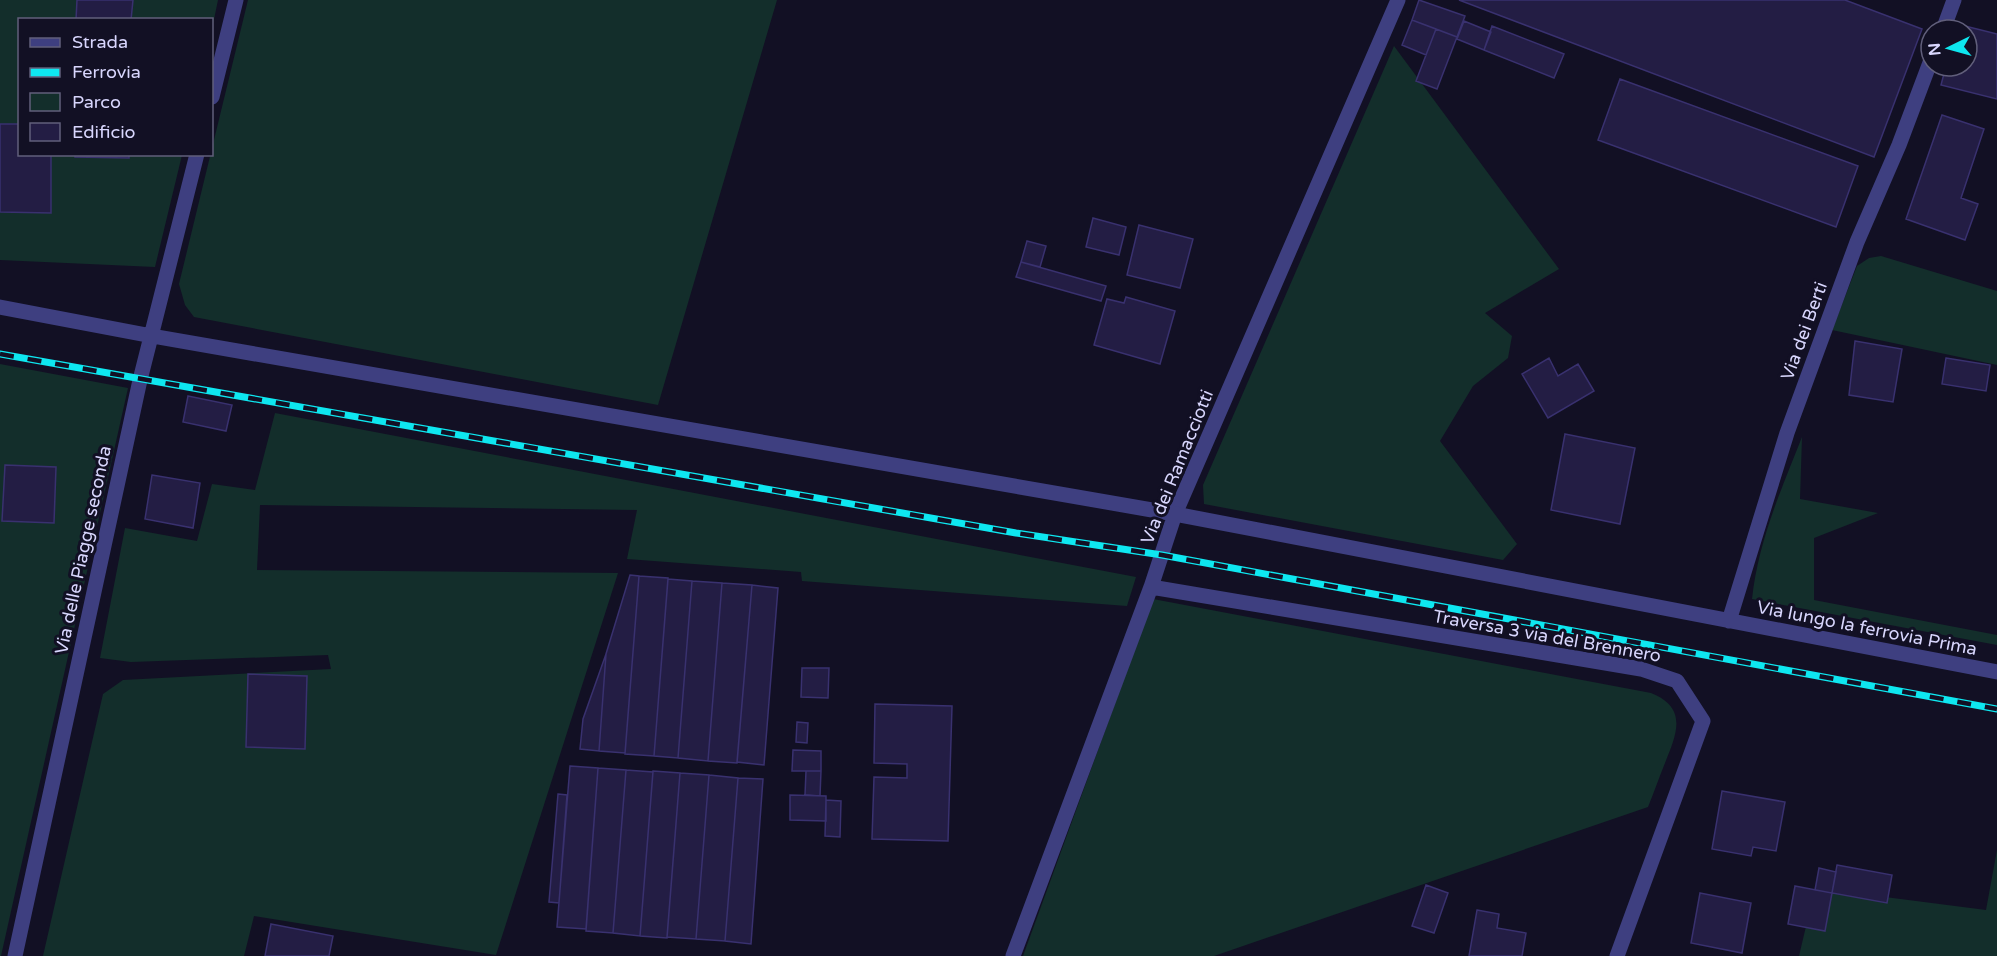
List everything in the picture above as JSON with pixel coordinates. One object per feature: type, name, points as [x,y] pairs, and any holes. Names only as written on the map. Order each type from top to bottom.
[{"type":"street","points":[[213,93],[236,0]]},
{"type":"street","name":"Via dei Ramacciotti","points":[[1013,956],[1151,587],[1175,514],[1398,0]]},
{"type":"street","points":[[1947,18],[1954,0]]},
{"type":"street","name":"Via dei Berti","points":[[1729,621],[1787,434],[1857,242],[1899,145],[1924,78]]},
{"type":"street","name":"Via delle Piagge seconda","points":[[15,956],[140,380],[197,156]]},
{"type":"street","name":"Via lungo la ferrovia Prima","points":[[0,307],[152,336],[1175,514],[1997,672]]},
{"type":"street","name":"Traversa 3 via del Brennero","points":[[1151,587],[1641,669],[1677,681],[1703,721],[1617,956]]},
{"type":"green space","points":[[0,0],[218,0],[213,24],[213,18],[18,18],[18,156],[182,156],[155,267],[0,260]]},
{"type":"green space","points":[[248,0],[777,0],[658,405],[194,317],[185,305],[179,284],[210,156],[213,156],[213,144]]},
{"type":"green space","points":[[1394,46],[1559,269],[1485,313],[1512,336],[1508,358],[1473,386],[1440,441],[1517,544],[1503,560],[1204,504],[1203,485]]},
{"type":"green space","points":[[1881,256],[1997,291],[1997,365],[1832,330],[1857,266],[1869,258]]},
{"type":"green space","points":[[0,364],[128,388],[1,956],[0,956]]},
{"type":"green space","points":[[275,413],[1136,577],[1127,606],[802,581],[801,572],[627,559],[637,510],[260,505],[257,570],[618,573],[496,955],[254,916],[244,956],[43,956],[103,694],[123,680],[331,669],[328,655],[131,662],[100,658],[125,528],[197,541],[212,484],[255,490]]},
{"type":"green space","points":[[1802,437],[1800,499],[1878,513],[1814,538],[1814,600],[1997,635],[1997,645],[1752,599],[1765,537]]},
{"type":"green space","points":[[1153,599],[1651,693],[1663,699],[1670,706],[1675,714],[1676,732],[1648,807],[1214,956],[1023,956]]},
{"type":"green space","points":[[1997,850],[1997,956],[1799,956],[1815,888],[1986,910]]},
{"type":"building","points":[[77,0],[133,0],[131,18],[76,18]]},
{"type":"building","points":[[1419,0],[1465,16],[1457,37],[1412,20]]},
{"type":"building","points":[[1459,0],[1845,0],[1919,28],[1919,37],[1874,157]]},
{"type":"building","points":[[1412,20],[1436,29],[1426,55],[1402,45]]},
{"type":"building","points":[[1464,21],[1491,32],[1484,50],[1457,39]]},
{"type":"building","points":[[1492,26],[1564,54],[1554,78],[1484,50]]},
{"type":"building","points":[[1436,29],[1457,37],[1437,89],[1416,81]]},
{"type":"building","points":[[1979,30],[1997,34],[1997,99],[1941,85],[1943,78],[1979,78]]},
{"type":"building","points":[[1620,79],[1858,166],[1836,227],[1598,140]]},
{"type":"building","points":[[1942,115],[1984,129],[1961,198],[1978,204],[1965,240],[1906,219]]},
{"type":"building","points":[[0,124],[18,124],[18,156],[51,156],[51,213],[0,212]]},
{"type":"building","points":[[129,156],[129,158],[75,157]]},
{"type":"building","points":[[1093,218],[1126,227],[1119,255],[1086,247]]},
{"type":"building","points":[[1139,225],[1193,239],[1180,288],[1127,275]]},
{"type":"building","points":[[1027,241],[1046,246],[1040,267],[1021,262]]},
{"type":"building","points":[[1021,262],[1106,286],[1101,301],[1016,277]]},
{"type":"building","points":[[1126,297],[1175,311],[1160,364],[1094,345],[1107,299],[1124,303]]},
{"type":"building","points":[[1855,341],[1902,349],[1893,402],[1849,395]]},
{"type":"building","points":[[1549,358],[1558,376],[1578,364],[1594,391],[1548,418],[1522,374]]},
{"type":"building","points":[[1946,358],[1990,365],[1986,391],[1942,384]]},
{"type":"building","points":[[188,396],[232,405],[226,431],[183,422]]},
{"type":"building","points":[[1565,434],[1635,448],[1620,524],[1551,510]]},
{"type":"building","points":[[5,465],[56,467],[54,523],[2,521]]},
{"type":"building","points":[[152,475],[200,483],[193,528],[145,519]]},
{"type":"building","points":[[630,575],[639,576],[625,753],[599,751],[606,654]]},
{"type":"building","points":[[639,576],[668,578],[654,756],[625,754]]},
{"type":"building","points":[[668,579],[692,581],[678,758],[654,756]]},
{"type":"building","points":[[692,581],[722,583],[708,761],[678,758]]},
{"type":"building","points":[[722,583],[752,585],[737,763],[708,761]]},
{"type":"building","points":[[752,585],[778,588],[764,765],[737,762]]},
{"type":"building","points":[[606,654],[599,751],[580,749],[583,719]]},
{"type":"building","points":[[802,668],[829,668],[828,698],[801,697]]},
{"type":"building","points":[[248,674],[307,676],[305,749],[246,747]]},
{"type":"building","points":[[875,704],[952,706],[948,841],[872,839],[874,777],[907,778],[907,764],[874,763]]},
{"type":"building","points":[[797,722],[808,723],[807,743],[796,742]]},
{"type":"building","points":[[793,750],[821,751],[821,771],[792,771]]},
{"type":"building","points":[[570,766],[598,768],[586,929],[557,927]]},
{"type":"building","points":[[598,768],[626,770],[613,933],[586,931]]},
{"type":"building","points":[[626,770],[653,772],[640,936],[613,933]]},
{"type":"building","points":[[653,771],[680,773],[667,938],[640,936]]},
{"type":"building","points":[[806,771],[821,771],[820,796],[805,795]]},
{"type":"building","points":[[680,773],[709,775],[696,939],[667,937]]},
{"type":"building","points":[[709,775],[738,778],[725,941],[696,939]]},
{"type":"building","points":[[738,778],[763,779],[751,944],[725,941]]},
{"type":"building","points":[[1722,791],[1785,802],[1776,851],[1753,847],[1751,856],[1712,849]]},
{"type":"building","points":[[558,794],[567,795],[559,903],[549,902]]},
{"type":"building","points":[[790,795],[826,796],[826,821],[790,820]]},
{"type":"building","points":[[826,800],[841,801],[840,837],[825,836]]},
{"type":"building","points":[[1837,865],[1892,875],[1887,903],[1832,893]]},
{"type":"building","points":[[1819,868],[1836,872],[1832,893],[1815,890]]},
{"type":"building","points":[[1426,885],[1448,893],[1434,933],[1412,926]]},
{"type":"building","points":[[1795,886],[1832,893],[1825,931],[1788,924]]},
{"type":"building","points":[[1700,893],[1751,903],[1742,953],[1691,943]]},
{"type":"building","points":[[1477,910],[1499,914],[1497,928],[1526,933],[1522,956],[1469,956]]},
{"type":"building","points":[[271,924],[333,936],[329,956],[265,956]]},
{"type":"railway","points":[[0,354],[1016,533],[1162,555],[1997,709]]}]
